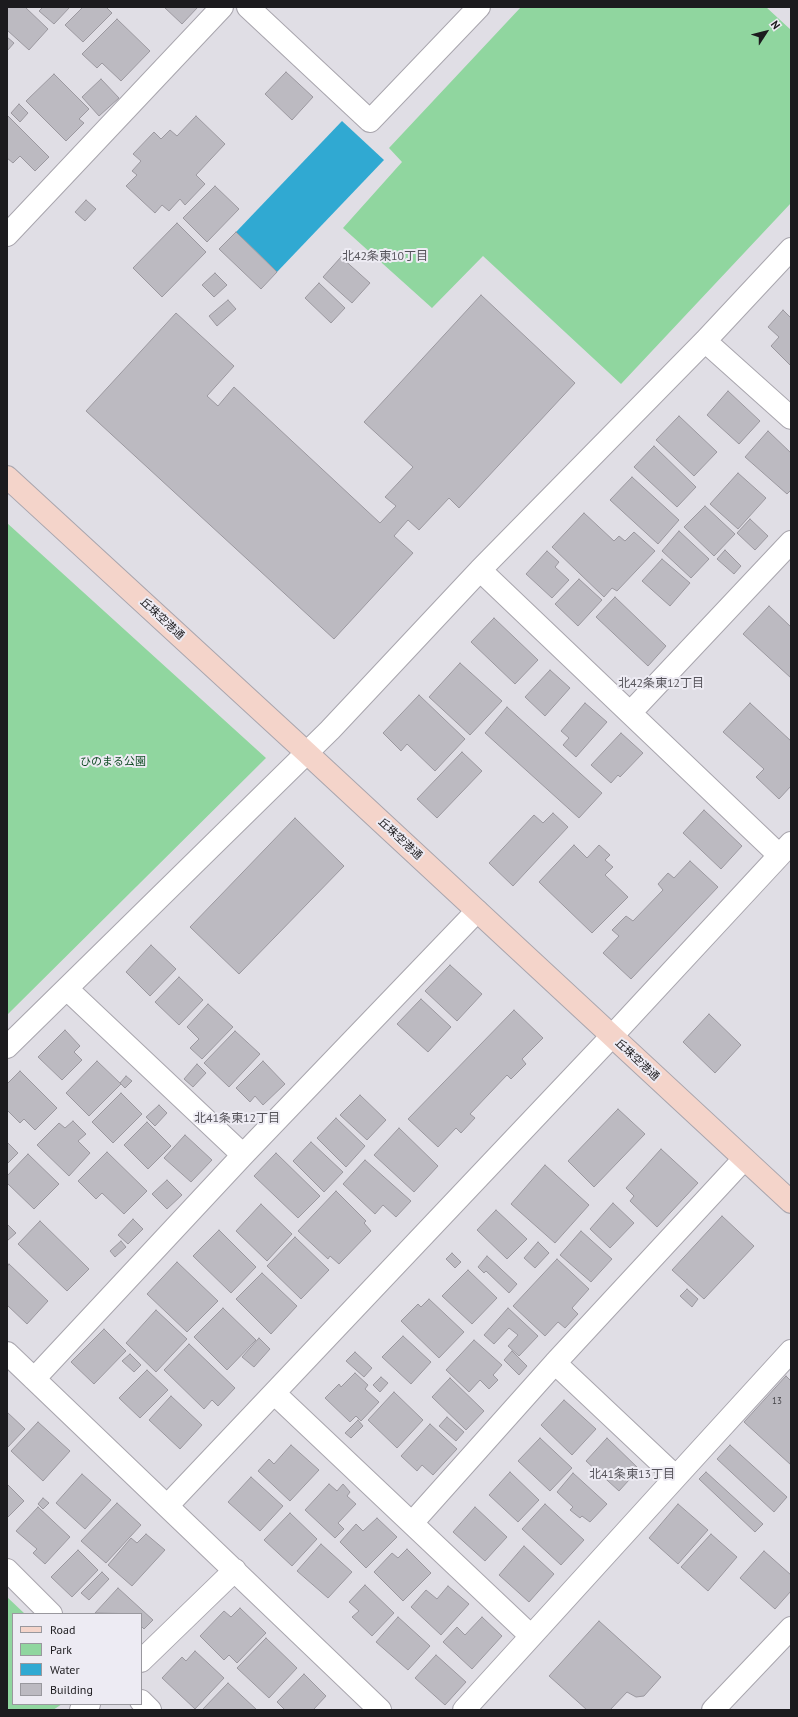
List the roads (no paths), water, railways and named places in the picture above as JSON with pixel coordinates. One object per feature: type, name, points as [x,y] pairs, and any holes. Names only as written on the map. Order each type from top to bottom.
[{"type":"main road","name":"丘珠空港通","points":[[7,477],[791,1202]]},
{"type":"street","points":[[7,235],[222,7]]},
{"type":"street","points":[[248,7],[370,121],[479,7]]},
{"type":"street","points":[[7,1047],[307,753],[480,570],[705,341],[791,249]]},
{"type":"street","points":[[705,341],[791,418]]},
{"type":"street","points":[[630,713],[791,542]]},
{"type":"street","points":[[167,1506],[612,1036],[785,849],[630,713],[480,570]]},
{"type":"street","points":[[34,1379],[244,1155],[478,911]]},
{"type":"street","points":[[67,989],[244,1155]]},
{"type":"street","points":[[412,1523],[555,1363],[744,1159]]},
{"type":"street","points":[[464,1710],[791,1350]]},
{"type":"street","points":[[7,1353],[380,1710]]},
{"type":"street","points":[[555,1363],[676,1477]]},
{"type":"street","points":[[274,1394],[531,1636]]},
{"type":"street","points":[[7,1570],[50,1613]]},
{"type":"street","points":[[142,1660],[234,1570]]},
{"type":"street","points":[[713,1710],[791,1628]]},
{"type":"street","points":[[142,1703],[150,1710]]},
{"type":"water","points":[[342,121],[384,160],[277,272],[236,232]]},
{"type":"district","name":"北42条東10丁目","points":[[385,257]]},
{"type":"district","name":"北42条東12丁目","points":[[661,684]]},
{"type":"district","name":"北41条東12丁目","points":[[237,1119]]},
{"type":"district","name":"北41条東13丁目","points":[[632,1475]]},
{"type":"park label","name":"ひのまる公園","points":[[113,762]]}]
